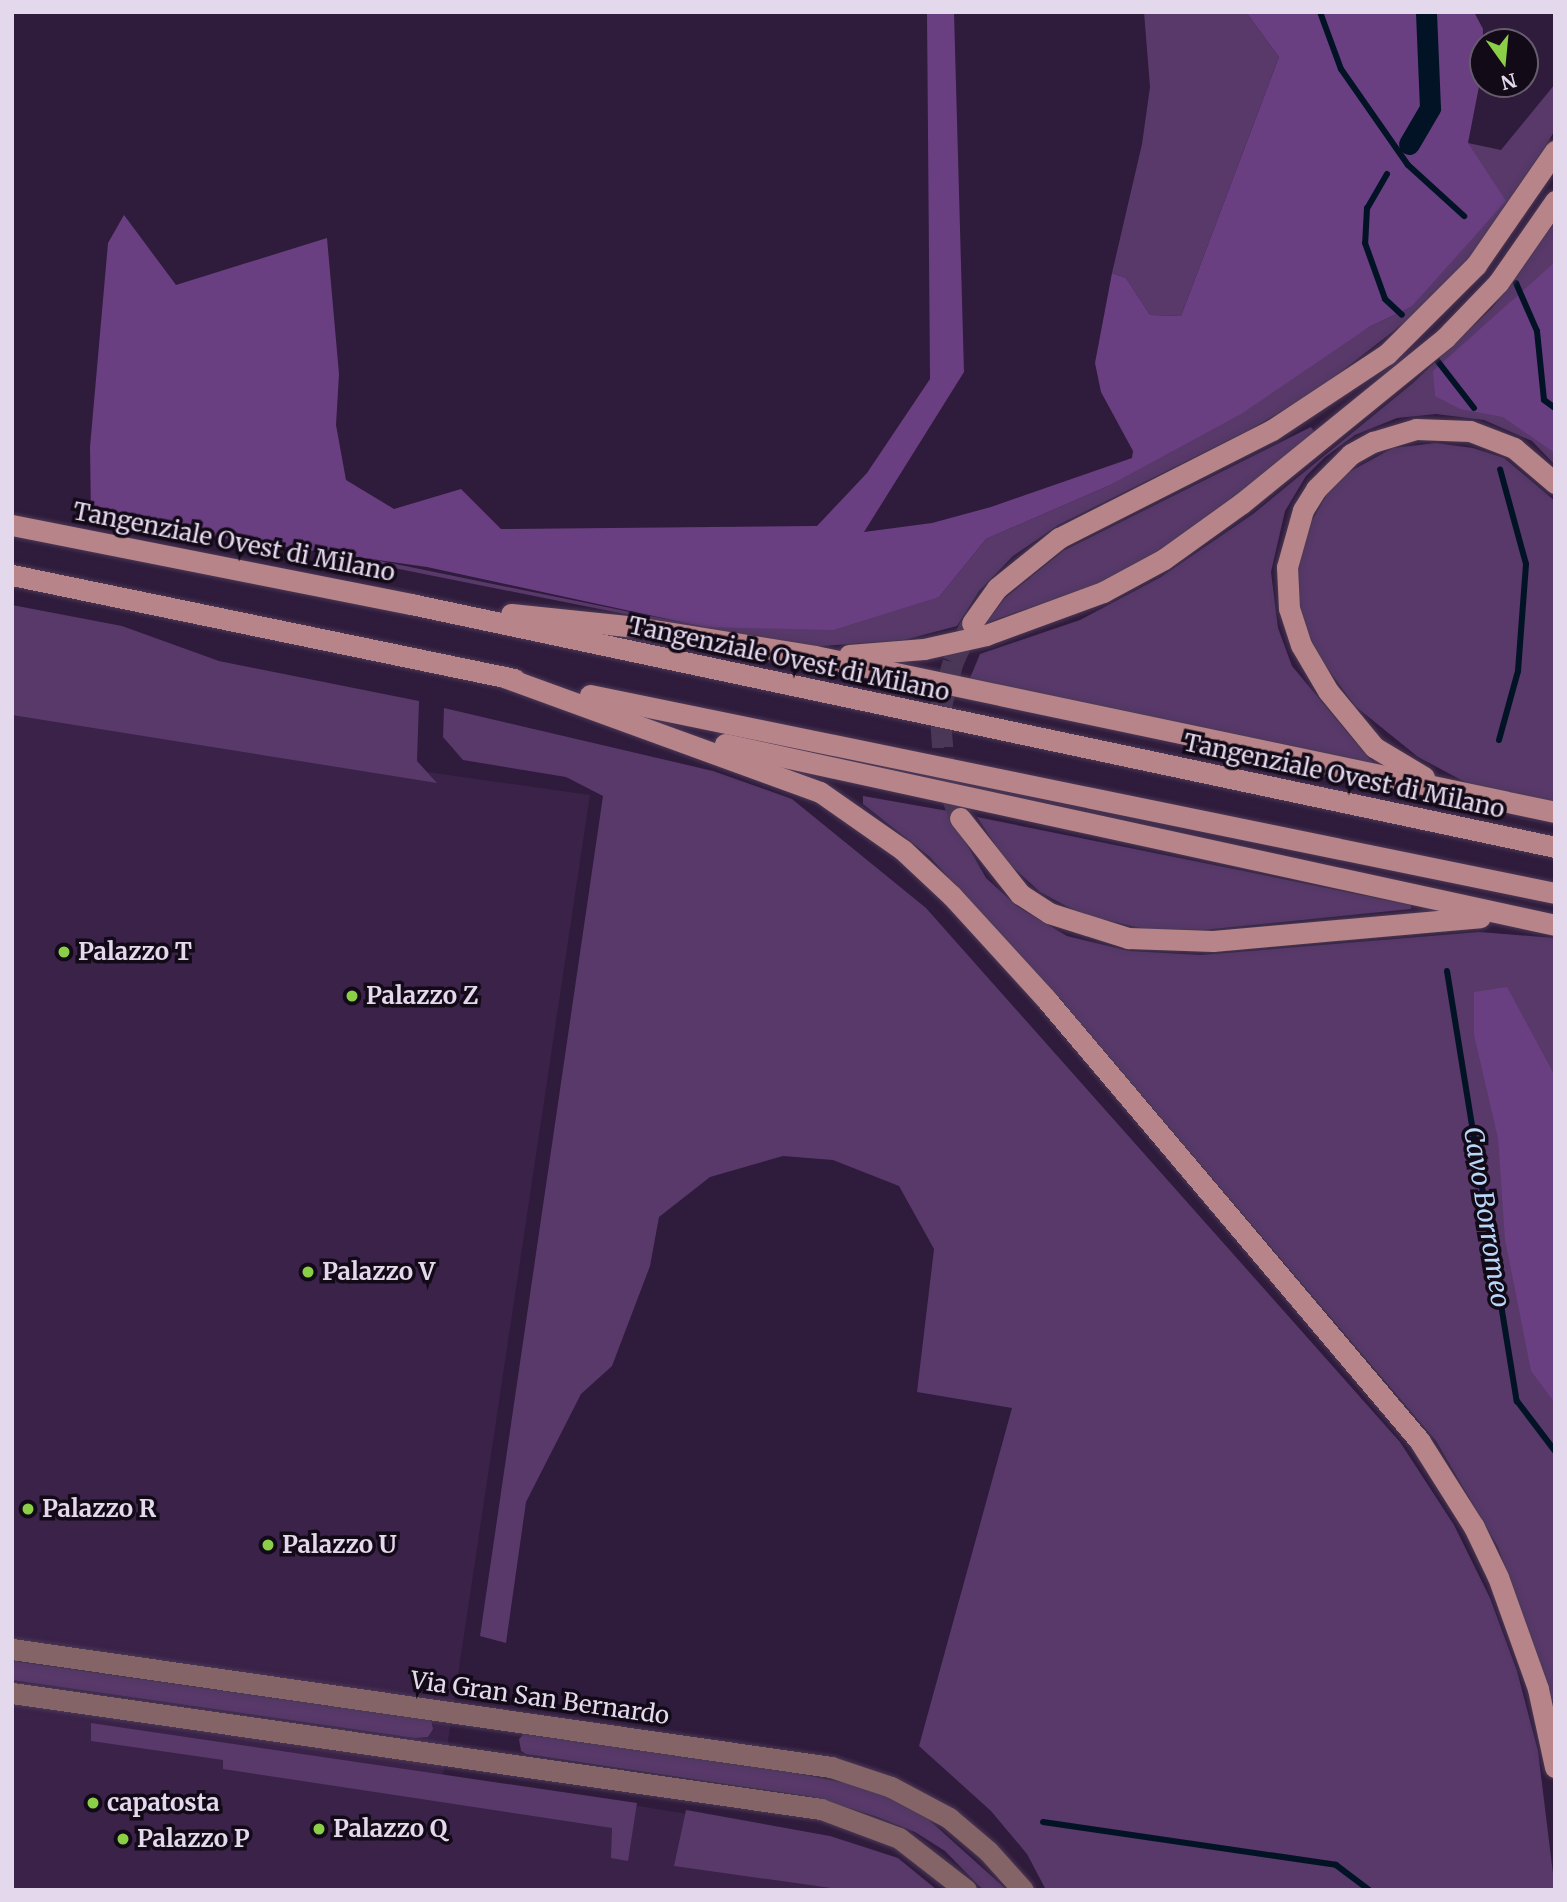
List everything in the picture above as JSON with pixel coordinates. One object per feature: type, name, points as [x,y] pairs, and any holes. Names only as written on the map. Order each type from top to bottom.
[{"type":"highway","points":[[972,624],[997,588],[1059,538],[1272,430],[1387,354],[1476,265],[1555,151]]},
{"type":"highway","points":[[815,656],[923,649],[986,635],[1091,597],[1164,559],[1253,495],[1445,338],[1498,283],[1555,201]]},
{"type":"highway","points":[[1458,792],[1404,768],[1374,747],[1311,663],[1294,628],[1286,587],[1295,528],[1316,489],[1351,454],[1373,442],[1416,429],[1470,431],[1514,448],[1555,483]]},
{"type":"highway","name":"Tangenziale Ovest di Milano","points":[[12,525],[411,604],[1555,847]]},
{"type":"highway","points":[[12,575],[1555,892]]},
{"type":"highway","points":[[411,604],[636,627],[815,656],[1555,812]]},
{"type":"highway","points":[[501,676],[658,730],[820,792],[864,820],[952,896],[1046,999],[1388,1401],[1449,1483],[1474,1527],[1521,1636],[1555,1767]]},
{"type":"highway","points":[[658,730],[1555,925]]},
{"type":"highway","points":[[960,818],[1020,894],[1049,913],[1128,938],[1213,941],[1505,915]]},
{"type":"main road","name":"Via Gran San Bernardo","points":[[12,1649],[831,1768],[891,1787],[949,1818],[988,1851],[1023,1890]]},
{"type":"main road","points":[[12,1693],[828,1811],[899,1838],[965,1890]]},
{"type":"shaded area","points":[[927,12],[954,12],[964,372],[864,532],[932,523],[991,507],[1132,458],[1133,451],[1101,392],[1095,363],[1112,273],[1126,278],[1150,315],[1181,316],[1279,57],[1246,12],[1474,12],[1482,28],[1469,28],[1469,98],[1477,98],[1468,143],[1506,201],[1411,307],[1369,327],[1241,414],[1108,486],[986,539],[939,597],[833,630],[704,627],[427,567],[91,519],[90,447],[108,243],[124,215],[176,285],[327,238],[339,374],[336,425],[346,480],[394,509],[461,489],[501,529],[817,526],[867,473],[930,379]]},
{"type":"shaded area","points":[[1144,12],[1246,12],[1279,57],[1181,316],[1150,315],[1126,278],[1112,273],[1142,144],[1150,87]]},
{"type":"shaded area","points":[[1555,84],[1555,130],[1545,147],[1467,261],[1414,315],[1315,392],[1251,429],[1058,525],[1013,556],[979,591],[957,626],[904,640],[795,648],[379,565],[371,559],[704,627],[939,597],[986,539],[1108,486],[1369,327],[1411,307],[1468,143],[1501,150]]},
{"type":"shaded area","points":[[1555,222],[1555,465],[1532,441],[1484,420],[1436,414],[1397,418],[1355,435],[1325,457],[1306,476],[1285,511],[1271,572],[1278,628],[1292,666],[1373,763],[968,683],[980,654],[1080,620],[1161,577],[1253,514],[1413,383],[1493,307]]},
{"type":"shaded area","points":[[1555,262],[1555,453],[1503,417],[1460,409],[1435,396],[1433,371]]},
{"type":"shaded area","points":[[1311,427],[1315,433],[1222,508],[1124,575],[986,623],[1005,598],[1063,551]]},
{"type":"shaded area","points":[[1436,443],[1473,448],[1504,458],[1555,501],[1555,804],[1465,782],[1418,757],[1355,706],[1319,657],[1302,621],[1296,570],[1303,537],[1327,494],[1349,472],[1393,448]]},
{"type":"shaded area","points":[[12,605],[122,626],[219,661],[419,701],[417,761],[437,783],[12,715]]},
{"type":"shaded area","points":[[444,708],[713,771],[792,799],[926,908],[1400,1442],[1454,1525],[1490,1598],[1517,1671],[1538,1751],[1555,1890],[1046,1890],[1027,1854],[991,1811],[919,1746],[1012,1408],[917,1392],[934,1249],[899,1186],[833,1160],[783,1156],[710,1177],[659,1217],[650,1266],[612,1366],[581,1394],[526,1502],[506,1643],[480,1636],[603,796],[566,777],[463,760],[443,737]]},
{"type":"shaded area","points":[[12,713],[590,795],[443,1775],[688,1814],[883,1890],[12,1890]]},
{"type":"shaded area","points":[[863,796],[948,811],[986,878],[1018,907],[1067,936],[1129,951],[1201,955],[1479,932],[1555,938],[1555,1709],[1498,1547],[1436,1441],[1090,1035],[930,857],[863,804]]},
{"type":"shaded area","points":[[977,817],[1411,905],[1411,909],[1203,930],[1145,929],[1083,915],[1040,892],[1005,860]]},
{"type":"shaded area","points":[[1507,987],[1555,1076],[1555,1403],[1531,1371],[1505,1239],[1498,1138],[1474,1035],[1474,992]]},
{"type":"shaded area","points":[[12,1661],[431,1720],[433,1729],[428,1737],[415,1738],[12,1680]]},
{"type":"shaded area","points":[[91,1723],[637,1803],[628,1861],[611,1858],[612,1828],[223,1769],[223,1760],[91,1741]]},
{"type":"shaded area","points":[[524,1734],[744,1763],[871,1788],[928,1819],[1007,1890],[983,1890],[945,1851],[915,1832],[875,1816],[813,1797],[526,1754],[521,1751],[519,1739]]},
{"type":"shaded area","points":[[686,1810],[830,1836],[898,1858],[937,1890],[845,1890],[674,1866]]},
{"type":"waterway","points":[[1320,12],[1341,69],[1408,165],[1464,216]]},
{"type":"waterway","name":"Cavo Borromeo","points":[[1409,144],[1430,108],[1426,12]]},
{"type":"waterway","name":"Cavo Borromeo","points":[[1387,174],[1367,208],[1365,243],[1385,299],[1402,315]]},
{"type":"waterway","points":[[1516,283],[1537,331],[1544,400],[1555,408]]},
{"type":"waterway","name":"Cavo Borromeo","points":[[1436,359],[1474,408]]},
{"type":"waterway","name":"Cavo Borromeo","points":[[1499,740],[1518,671],[1526,564],[1500,469]]},
{"type":"waterway","name":"Cavo Borromeo","points":[[1447,971],[1517,1401],[1555,1451]]},
{"type":"waterway","points":[[1043,1822],[1336,1865],[1369,1890]]},
{"type":"tunnel","points":[[960,818],[945,778],[940,711],[953,662],[970,626]]},
{"type":"place","name":"Palazzo T","points":[[64,952]]},
{"type":"place","name":"Palazzo Z","points":[[352,996]]},
{"type":"place","name":"Palazzo V","points":[[308,1272]]},
{"type":"place","name":"Palazzo R","points":[[28,1509]]},
{"type":"place","name":"Palazzo U","points":[[268,1545]]},
{"type":"place","name":"capatosta","points":[[93,1803]]},
{"type":"place","name":"Palazzo Q","points":[[319,1829]]},
{"type":"place","name":"Palazzo P","points":[[123,1839]]}]
